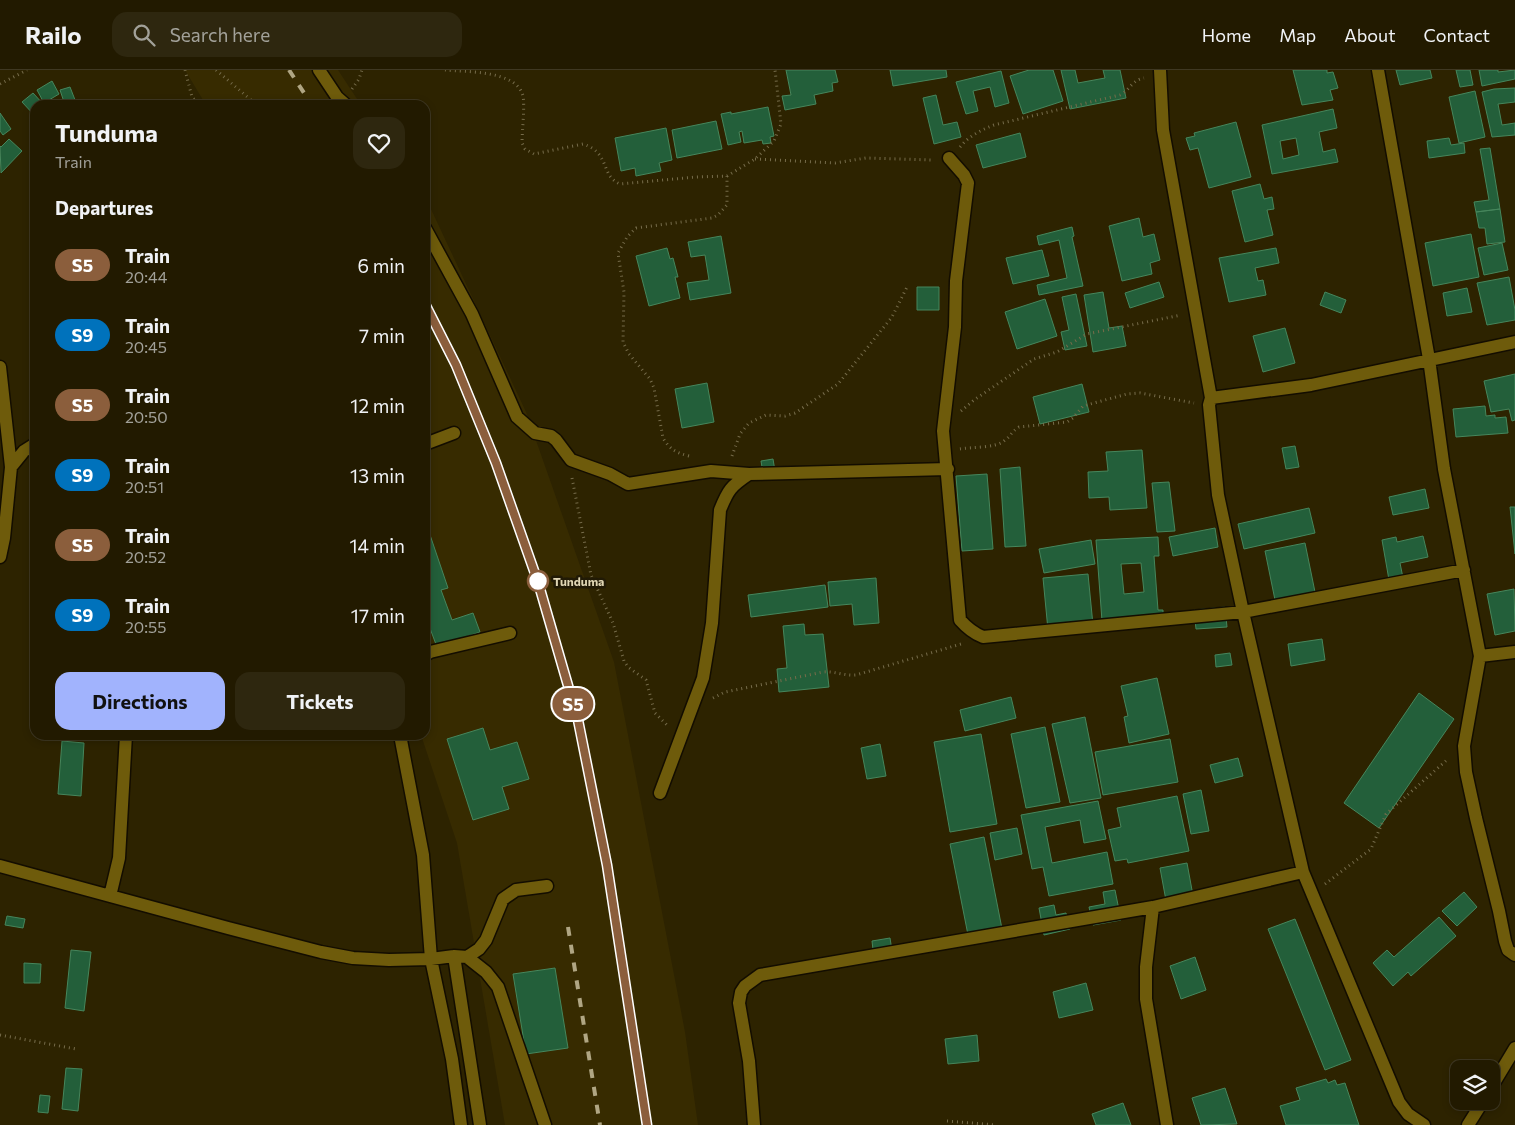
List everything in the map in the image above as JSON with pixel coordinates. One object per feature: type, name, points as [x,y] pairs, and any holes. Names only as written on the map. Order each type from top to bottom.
[{"type":"street","points":[[319,70],[341,100]]},
{"type":"street","points":[[1378,70],[1429,359],[1444,469],[1480,656],[1464,746],[1466,772],[1505,941],[1508,950],[1515,955]]},
{"type":"street","points":[[1160,75],[1163,130],[1196,312],[1210,402],[1218,495],[1303,872],[1399,1102],[1408,1114],[1424,1125]]},
{"type":"street","points":[[949,158],[964,175],[968,183],[956,280],[954,327],[944,426],[960,620],[966,628],[983,637],[1243,612],[1464,570]]},
{"type":"street","points":[[430,237],[472,314],[517,417],[535,433],[553,438],[567,456],[576,463],[610,474],[628,484],[705,472],[727,471],[749,474],[948,469]]},
{"type":"street","points":[[1210,402],[1311,385],[1515,342]]},
{"type":"street","points":[[0,367],[11,467],[4,538],[0,557]]},
{"type":"street","points":[[430,442],[454,433]]},
{"type":"street","points":[[11,467],[24,451],[30,447]]},
{"type":"street","points":[[660,793],[703,678],[712,623],[720,510],[726,494],[734,484],[749,474]]},
{"type":"street","points":[[430,652],[510,632]]},
{"type":"street","points":[[1480,656],[1515,652]]},
{"type":"street","points":[[110,896],[119,858],[126,740]]},
{"type":"street","points":[[401,740],[423,855],[431,959],[452,1060],[461,1125]]},
{"type":"street","points":[[0,866],[237,930],[353,958],[431,959],[454,956],[467,957],[486,972],[498,987],[545,1125]]},
{"type":"street","points":[[754,1125],[749,1061],[739,1003],[741,992],[745,986],[760,975],[1152,907],[1303,872]]},
{"type":"street","points":[[467,957],[479,949],[486,940],[503,898],[516,890],[547,886]]},
{"type":"street","points":[[1152,907],[1146,967],[1146,999],[1167,1125]]},
{"type":"street","points":[[454,956],[480,1125]]},
{"type":"street","points":[[1500,1073],[1515,1048]]},
{"type":"street","points":[[1468,1125],[1477,1110]]},
{"type":"path","points":[[0,84],[27,70]]},
{"type":"path","points":[[185,70],[192,97],[195,100]]},
{"type":"path","points":[[216,70],[251,100]]},
{"type":"path","points":[[445,70],[493,74],[506,78],[523,95],[522,143],[525,149],[534,154],[583,144],[590,146],[598,151],[604,159],[612,178],[620,184],[727,176],[755,159],[774,141],[780,124],[774,70]]},
{"type":"path","points":[[755,159],[835,163],[866,158],[940,160],[949,158],[965,141],[979,131],[994,125],[1120,95],[1135,81],[1160,75]]},
{"type":"path","points":[[694,457],[677,453],[667,445],[654,388],[644,371],[629,354],[623,342],[624,292],[618,253],[627,237],[636,228],[712,218],[718,215],[727,205],[727,176]]},
{"type":"path","points":[[727,471],[740,434],[749,423],[766,415],[785,416],[795,412],[843,378],[892,317],[908,285]]},
{"type":"path","points":[[944,426],[974,400],[1034,359],[1056,352],[1081,337],[1196,312]]},
{"type":"path","points":[[945,450],[999,444],[1019,427],[1067,422],[1083,406],[1127,394],[1140,393],[1210,402]]},
{"type":"path","points":[[571,476],[591,575],[613,623],[625,664],[646,680],[654,713],[680,739]]},
{"type":"path","points":[[692,709],[725,692],[823,672],[836,672],[847,676],[856,676],[983,637]]},
{"type":"path","points":[[1312,894],[1372,849],[1386,814],[1464,746]]},
{"type":"path","points":[[0,1036],[76,1049]]},
{"type":"path","points":[[947,1121],[996,1125]]},
{"type":"shaded area","points":[[185,70],[338,70],[358,100],[203,100]]},
{"type":"shaded area","points":[[430,207],[526,412],[614,662],[685,1032],[698,1125],[505,1125],[457,843],[423,740],[430,740]]},
{"type":"building","points":[[786,70],[835,70],[838,82],[832,83],[833,91],[814,95],[816,104],[785,110],[782,96],[791,95]]},
{"type":"building","points":[[890,70],[946,70],[947,77],[893,86]]},
{"type":"building","points":[[1029,70],[1053,70],[1063,101],[1023,114],[1010,76]]},
{"type":"building","points":[[1061,70],[1075,70],[1078,83],[1105,78],[1103,70],[1120,70],[1126,98],[1070,109]]},
{"type":"building","points":[[1293,70],[1327,70],[1327,73],[1333,72],[1338,88],[1330,90],[1333,100],[1302,105]]},
{"type":"building","points":[[1396,70],[1430,70],[1432,78],[1400,85]]},
{"type":"building","points":[[1456,70],[1470,70],[1473,85],[1460,87]]},
{"type":"building","points":[[1479,70],[1498,70],[1498,72],[1515,70],[1515,79],[1482,86]]},
{"type":"building","points":[[1001,71],[1009,103],[995,107],[990,87],[973,91],[978,111],[966,114],[956,82]]},
{"type":"building","points":[[52,81],[59,94],[49,100],[42,100],[37,90]]},
{"type":"building","points":[[70,87],[75,100],[63,100],[60,90]]},
{"type":"building","points":[[1515,88],[1515,102],[1498,104],[1502,125],[1515,123],[1515,135],[1492,137],[1482,92],[1494,89]]},
{"type":"building","points":[[1475,91],[1485,137],[1459,143],[1449,97]]},
{"type":"building","points":[[33,93],[39,100],[30,100],[30,111],[22,102]]},
{"type":"building","points":[[936,95],[943,125],[957,122],[961,137],[934,144],[923,98]]},
{"type":"building","points":[[768,107],[774,136],[770,137],[771,143],[763,144],[762,140],[744,143],[742,131],[739,132],[741,142],[728,145],[721,114]]},
{"type":"building","points":[[1333,109],[1337,128],[1319,132],[1323,152],[1335,149],[1338,162],[1272,174],[1262,125]],"holes":[[[1296,138],[1299,155],[1283,159],[1280,141]]]},
{"type":"building","points":[[0,113],[11,129],[3,135],[0,131]]},
{"type":"building","points":[[716,121],[722,149],[677,158],[672,130]]},
{"type":"building","points":[[1236,122],[1251,177],[1209,188],[1198,148],[1190,150],[1186,138],[1195,136],[1194,133]]},
{"type":"building","points":[[666,128],[672,160],[659,163],[661,171],[636,176],[635,168],[621,171],[615,138]]},
{"type":"building","points":[[1020,133],[1026,157],[983,168],[976,145]]},
{"type":"building","points":[[1449,138],[1451,145],[1464,143],[1465,153],[1429,158],[1427,141]]},
{"type":"building","points":[[9,139],[22,151],[1,173],[0,146]]},
{"type":"building","points":[[1490,148],[1500,209],[1476,212],[1474,202],[1489,200],[1480,149]]},
{"type":"building","points":[[1260,184],[1264,199],[1272,197],[1274,209],[1267,210],[1273,235],[1245,242],[1232,191]]},
{"type":"building","points":[[1500,209],[1505,242],[1487,244],[1485,228],[1479,228],[1476,212]]},
{"type":"building","points":[[1139,218],[1143,237],[1154,234],[1160,260],[1150,263],[1152,274],[1122,281],[1109,226]]},
{"type":"building","points":[[1072,227],[1074,236],[1072,237],[1083,286],[1039,295],[1037,285],[1067,278],[1059,240],[1039,245],[1037,236]]},
{"type":"building","points":[[1471,234],[1479,277],[1433,286],[1425,243]]},
{"type":"building","points":[[721,236],[731,293],[690,300],[687,283],[709,280],[705,255],[691,257],[688,242]]},
{"type":"building","points":[[1502,243],[1508,270],[1484,275],[1478,248]]},
{"type":"building","points":[[667,248],[670,259],[673,258],[678,277],[675,277],[680,298],[649,306],[636,256]]},
{"type":"building","points":[[1276,248],[1279,263],[1255,268],[1258,281],[1263,280],[1266,295],[1229,302],[1219,258]]},
{"type":"building","points":[[1042,250],[1049,276],[1013,284],[1006,258]]},
{"type":"building","points":[[1509,277],[1515,320],[1487,325],[1477,283]]},
{"type":"building","points":[[1159,282],[1164,297],[1130,308],[1125,293]]},
{"type":"building","points":[[917,287],[939,287],[939,310],[917,310]]},
{"type":"building","points":[[1467,288],[1472,312],[1447,316],[1443,293]]},
{"type":"building","points":[[1103,292],[1109,328],[1122,326],[1126,346],[1093,352],[1084,295]]},
{"type":"building","points":[[1325,292],[1346,300],[1341,313],[1320,305]]},
{"type":"building","points":[[1076,294],[1087,346],[1065,350],[1061,332],[1069,330],[1062,297]]},
{"type":"building","points":[[1045,299],[1057,336],[1017,349],[1005,312]]},
{"type":"building","points":[[1285,328],[1295,363],[1263,372],[1253,336]]},
{"type":"building","points":[[1515,374],[1515,420],[1512,421],[1509,409],[1491,412],[1484,381]]},
{"type":"building","points":[[707,383],[714,422],[682,428],[675,389]]},
{"type":"building","points":[[1082,384],[1089,412],[1040,424],[1033,397]]},
{"type":"building","points":[[1485,406],[1486,416],[1495,415],[1495,418],[1506,417],[1508,433],[1456,437],[1453,409]]},
{"type":"building","points":[[1295,446],[1299,467],[1286,469],[1282,448]]},
{"type":"building","points":[[1142,450],[1147,508],[1110,510],[1109,497],[1089,498],[1088,472],[1108,471],[1106,452]]},
{"type":"building","points":[[773,459],[775,471],[763,473],[761,461]]},
{"type":"building","points":[[1020,467],[1026,546],[1005,547],[1000,469]]},
{"type":"building","points":[[987,474],[993,549],[962,551],[956,476]]},
{"type":"building","points":[[1169,482],[1175,531],[1157,532],[1152,483]]},
{"type":"building","points":[[1425,489],[1429,508],[1393,515],[1389,497]]},
{"type":"building","points":[[1510,507],[1515,507],[1515,554]]},
{"type":"building","points":[[1309,508],[1315,533],[1244,549],[1238,524]]},
{"type":"building","points":[[1215,528],[1218,547],[1173,556],[1169,537]]},
{"type":"building","points":[[430,535],[448,588],[441,590],[452,620],[473,613],[480,632],[437,647],[430,628]]},
{"type":"building","points":[[1423,536],[1428,557],[1400,563],[1403,578],[1389,580],[1382,540],[1396,537],[1397,542]]},
{"type":"building","points":[[1158,537],[1159,556],[1154,556],[1158,610],[1163,610],[1163,615],[1102,621],[1096,540]],"holes":[[[1141,563],[1144,592],[1124,594],[1121,564]]]},
{"type":"building","points":[[1091,540],[1095,564],[1044,573],[1039,549]]},
{"type":"building","points":[[1305,543],[1315,592],[1275,600],[1265,551]]},
{"type":"building","points":[[1088,574],[1093,625],[1048,630],[1043,578]]},
{"type":"building","points":[[876,578],[879,623],[854,625],[852,604],[830,606],[828,582]]},
{"type":"building","points":[[825,585],[828,607],[751,617],[748,595]]},
{"type":"building","points":[[1514,589],[1515,631],[1495,635],[1487,594]]},
{"type":"building","points":[[1225,607],[1227,627],[1196,629],[1194,610]]},
{"type":"building","points":[[804,624],[805,635],[823,634],[829,687],[779,692],[777,669],[787,668],[783,626]]},
{"type":"building","points":[[1322,639],[1325,660],[1291,666],[1288,644]]},
{"type":"building","points":[[1230,653],[1232,665],[1216,667],[1215,655]]},
{"type":"building","points":[[1157,678],[1169,734],[1129,743],[1124,717],[1128,716],[1121,686]]},
{"type":"building","points":[[1419,693],[1454,719],[1379,828],[1344,803]]},
{"type":"building","points":[[1011,697],[1016,718],[965,731],[960,710]]},
{"type":"building","points":[[1085,717],[1101,798],[1070,803],[1052,724]]},
{"type":"building","points":[[1045,727],[1060,802],[1026,808],[1011,734]]},
{"type":"building","points":[[483,728],[490,750],[517,742],[529,779],[502,787],[509,809],[473,820],[447,739]]},
{"type":"building","points":[[981,734],[997,824],[950,832],[934,742]]},
{"type":"building","points":[[1170,739],[1178,782],[1103,795],[1095,752]]},
{"type":"building","points":[[62,741],[84,743],[81,796],[58,794]]},
{"type":"building","points":[[880,744],[886,776],[867,779],[861,748]]},
{"type":"building","points":[[1238,758],[1243,776],[1215,783],[1210,765]]},
{"type":"building","points":[[1201,790],[1209,831],[1191,834],[1183,794]]},
{"type":"building","points":[[1177,796],[1189,851],[1128,863],[1127,859],[1115,861],[1108,830],[1121,827],[1117,808]]},
{"type":"building","points":[[1098,801],[1106,839],[1084,843],[1080,820],[1045,827],[1052,863],[1107,852],[1113,884],[1049,896],[1043,867],[1032,869],[1021,815]]},
{"type":"building","points":[[1017,828],[1022,854],[995,860],[990,833]]},
{"type":"building","points":[[984,837],[1004,939],[970,945],[950,844]]},
{"type":"building","points":[[1187,863],[1194,901],[1167,906],[1160,868]]},
{"type":"building","points":[[1115,890],[1121,920],[1093,925],[1089,907],[1105,904],[1103,892]]},
{"type":"building","points":[[1464,892],[1477,907],[1457,926],[1442,911]]},
{"type":"building","points":[[1054,905],[1056,915],[1066,913],[1070,929],[1044,935],[1039,908]]},
{"type":"building","points":[[7,916],[25,919],[23,928],[5,925]]},
{"type":"building","points":[[1439,917],[1456,936],[1411,976],[1408,972],[1393,986],[1373,963],[1387,950],[1394,957]]},
{"type":"building","points":[[1295,919],[1351,1060],[1325,1070],[1268,929]]},
{"type":"building","points":[[890,938],[893,957],[874,959],[872,941]]},
{"type":"building","points":[[71,950],[91,952],[84,1011],[65,1008]]},
{"type":"building","points":[[1195,957],[1206,990],[1181,999],[1170,966]]},
{"type":"building","points":[[24,963],[41,964],[40,983],[24,983]]},
{"type":"building","points":[[555,968],[568,1048],[526,1054],[513,974]]},
{"type":"building","points":[[1086,983],[1093,1010],[1059,1018],[1053,992]]},
{"type":"building","points":[[977,1035],[979,1061],[948,1064],[945,1039]]},
{"type":"building","points":[[66,1068],[82,1069],[78,1111],[62,1109]]},
{"type":"building","points":[[1326,1079],[1328,1083],[1335,1080],[1337,1085],[1345,1083],[1359,1125],[1286,1125],[1280,1106],[1300,1100],[1296,1088]]},
{"type":"building","points":[[1225,1088],[1237,1124],[1201,1125],[1192,1098]]},
{"type":"building","points":[[40,1095],[50,1096],[48,1113],[38,1112]]},
{"type":"building","points":[[1123,1103],[1131,1125],[1096,1125],[1092,1114]]},
{"type":"railway","points":[[289,70],[309,100]]},
{"type":"railway","points":[[430,314],[456,365],[496,463],[538,581],[578,720],[607,865],[647,1125]]},
{"type":"railway","points":[[568,927],[600,1125]]},
{"type":"train","name":"S5","points":[[430,314],[456,365],[496,463],[538,582],[578,720],[607,865],[647,1125]]},
{"type":"place","name":"Tunduma","points":[[538,581]]}]
